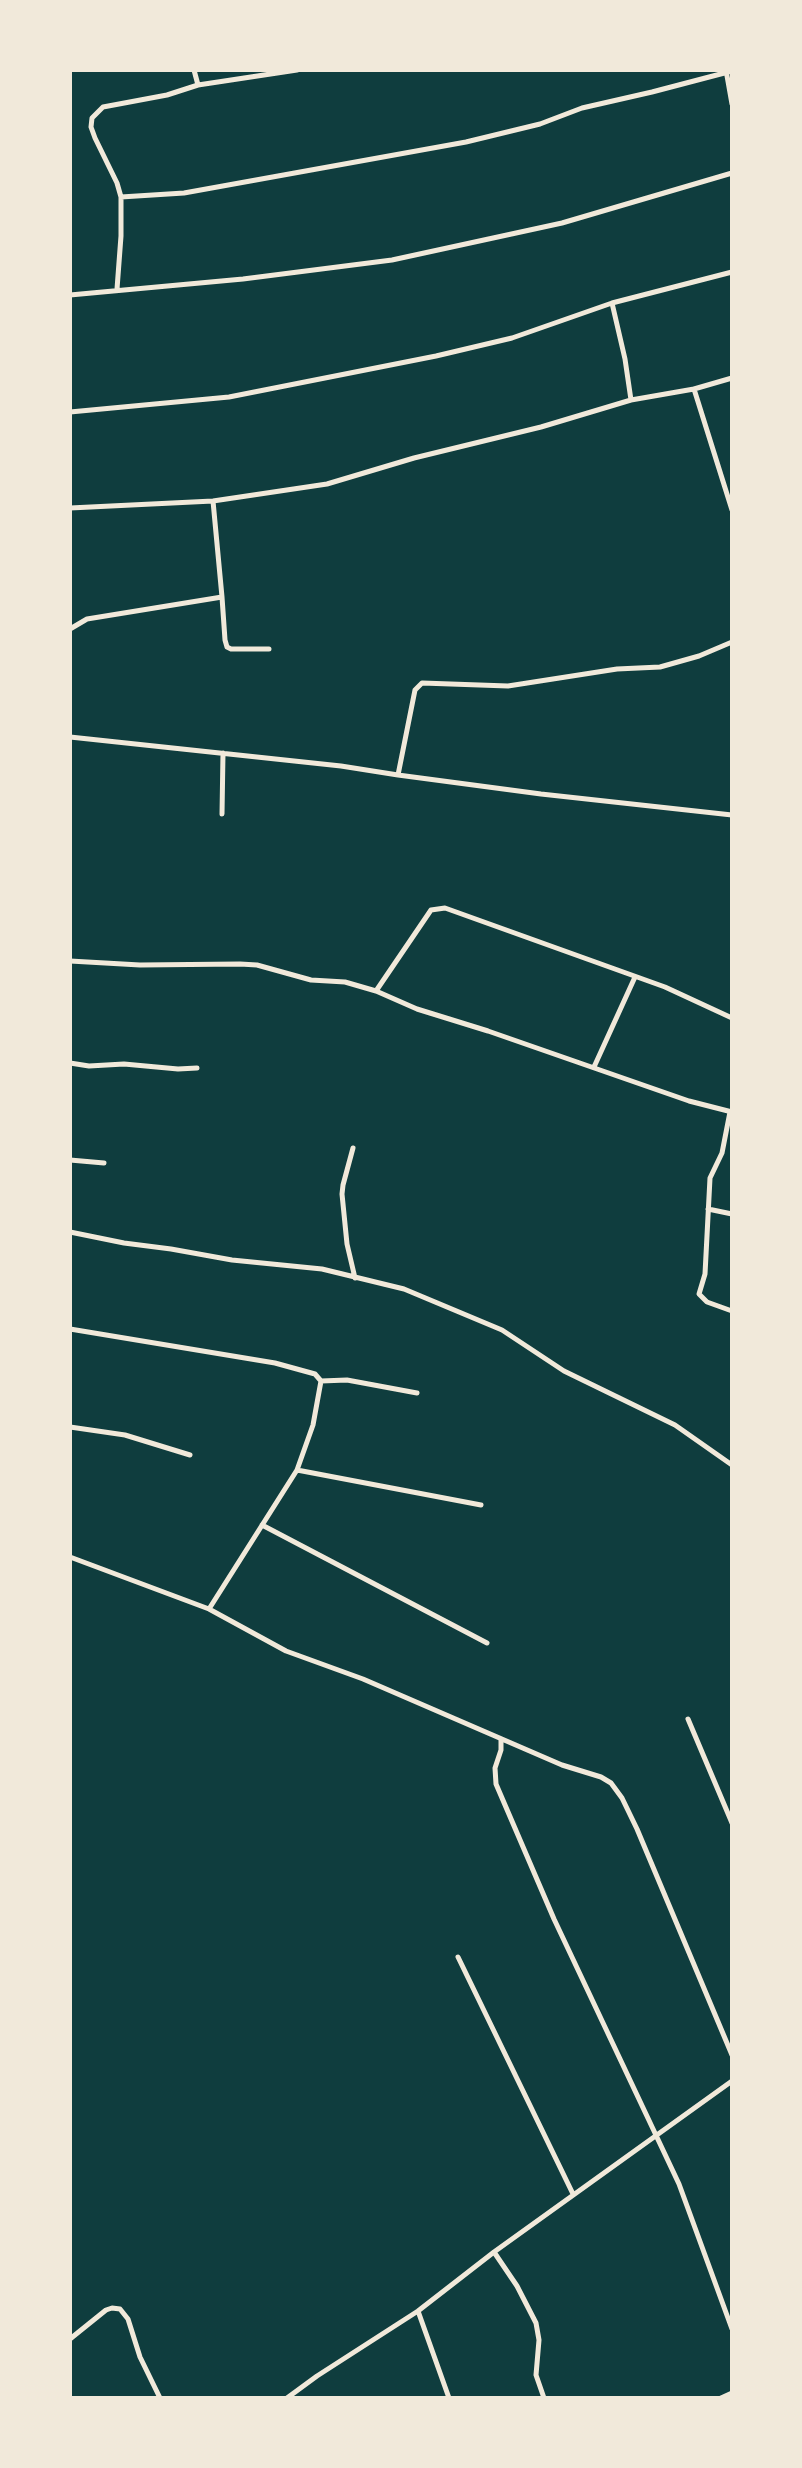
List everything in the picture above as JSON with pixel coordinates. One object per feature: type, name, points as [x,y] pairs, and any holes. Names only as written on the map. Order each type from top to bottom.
[{"type":"street","points":[[194,70],[198,85]]},
{"type":"street","points":[[117,289],[121,197],[91,127],[92,118],[97,111],[198,85],[297,70]]},
{"type":"street","points":[[121,197],[184,193],[466,142],[540,124],[582,107],[728,71],[732,104]]},
{"type":"street","points":[[70,295],[243,279],[404,258],[562,223],[732,173]]},
{"type":"street","points":[[70,412],[229,397],[436,356],[512,338],[612,303],[732,272]]},
{"type":"street","points":[[612,303],[631,400]]},
{"type":"street","points":[[70,508],[213,501],[327,484],[414,458],[541,428],[631,400],[732,378]]},
{"type":"street","points":[[694,388],[732,510]]},
{"type":"street","points":[[213,501],[227,647],[269,649]]},
{"type":"street","points":[[70,629],[87,619],[222,597]]},
{"type":"street","points":[[398,775],[415,690],[422,683],[508,686],[617,669],[660,667],[699,656],[732,642]]},
{"type":"street","points":[[70,737],[341,766],[732,816]]},
{"type":"street","points":[[222,814],[223,753]]},
{"type":"street","points":[[376,991],[432,910],[438,907],[665,987],[732,1018]]},
{"type":"street","points":[[70,961],[141,965],[257,965],[311,980],[345,982],[689,1101],[731,1112],[722,1153],[709,1178],[705,1274],[699,1294],[707,1302],[732,1311]]},
{"type":"street","points":[[594,1068],[635,977]]},
{"type":"street","points":[[70,1063],[89,1066],[124,1064],[197,1068]]},
{"type":"street","points":[[353,1147],[342,1194],[347,1244],[355,1278]]},
{"type":"street","points":[[70,1160],[104,1163]]},
{"type":"street","points":[[708,1209],[732,1214]]},
{"type":"street","points":[[70,1232],[232,1260],[323,1269],[404,1289],[502,1330],[564,1371],[675,1425],[732,1465]]},
{"type":"street","points":[[70,1329],[275,1363],[315,1374],[321,1381]]},
{"type":"street","points":[[321,1381],[347,1380],[417,1394]]},
{"type":"street","points":[[209,1609],[297,1470],[313,1425],[321,1381]]},
{"type":"street","points":[[70,1427],[125,1435],[190,1455]]},
{"type":"street","points":[[297,1470],[481,1506]]},
{"type":"street","points":[[262,1525],[487,1643]]},
{"type":"street","points":[[70,1557],[209,1609],[286,1651],[363,1679],[562,1765],[606,1779],[615,1788],[637,1829],[732,2055]]},
{"type":"street","points":[[688,1719],[732,1824]]},
{"type":"street","points":[[501,1739],[501,1750],[495,1768],[496,1784],[554,1919],[679,2184],[732,2329]]},
{"type":"street","points":[[458,1957],[573,2194]]},
{"type":"street","points":[[287,2398],[418,2311],[573,2194],[732,2081]]},
{"type":"street","points":[[494,2252],[517,2286],[536,2323],[539,2340],[536,2375],[544,2398]]},
{"type":"street","points":[[70,2339],[106,2310],[120,2309],[128,2319],[140,2357],[160,2398]]},
{"type":"street","points":[[418,2311],[449,2398]]},
{"type":"street","points":[[721,2398],[732,2393]]}]
